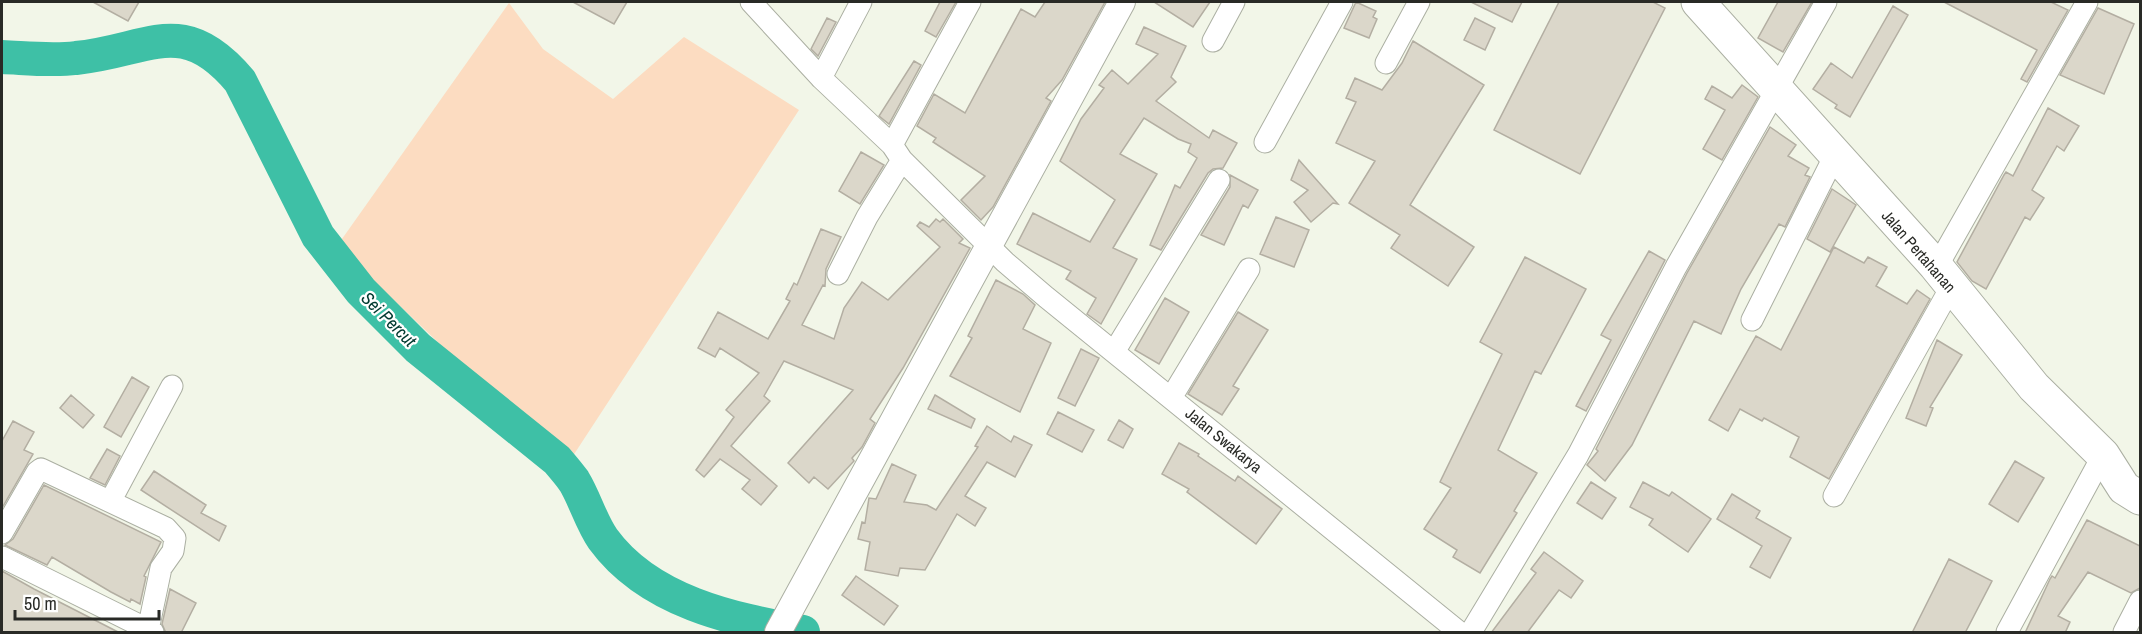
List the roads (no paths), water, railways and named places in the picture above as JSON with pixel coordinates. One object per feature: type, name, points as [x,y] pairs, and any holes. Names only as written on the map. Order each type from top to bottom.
[{"type":"main road","name":"Jalan Pertahanan","points":[[1698,2],[1943,276],[2034,387],[2103,455],[2124,488],[2140,498]]},
{"type":"street","name":"Jalan Swakarya","points":[[752,2],[821,78],[990,246],[1114,352],[1459,633]]},
{"type":"street","points":[[821,78],[861,2]]},
{"type":"street","points":[[838,274],[970,2]]},
{"type":"street","points":[[778,633],[1122,2]]},
{"type":"street","points":[[1213,41],[1234,2]]},
{"type":"street","points":[[1264,142],[1342,2]]},
{"type":"street","points":[[1386,63],[1419,2]]},
{"type":"street","points":[[1471,633],[1578,455],[1676,267],[1826,2]]},
{"type":"street","points":[[1834,496],[1943,276],[1943,256],[2087,2]]},
{"type":"street","points":[[1752,320],[1835,155]]},
{"type":"street","points":[[1114,352],[1219,180]]},
{"type":"street","points":[[1171,398],[1249,269]]},
{"type":"street","points":[[111,500],[172,386]]},
{"type":"street","points":[[2007,633],[2103,455]]},
{"type":"street","points":[[2,533],[41,469],[111,500],[166,528],[175,538],[173,551],[162,568],[150,631],[2,557]]},
{"type":"street","points":[[2124,633],[2140,601]]},
{"type":"waterway","name":"Sei Percut","points":[[2,57],[76,58],[164,41],[182,42],[200,47],[219,60],[240,81],[318,236],[361,291],[418,348],[557,460],[574,481],[603,539],[622,561],[668,593],[694,604],[748,621],[803,632]]}]
